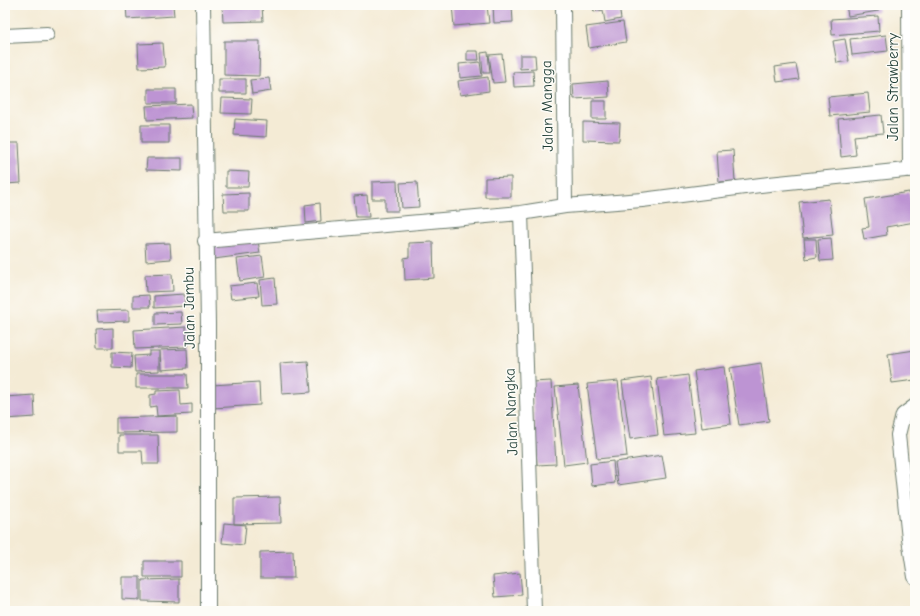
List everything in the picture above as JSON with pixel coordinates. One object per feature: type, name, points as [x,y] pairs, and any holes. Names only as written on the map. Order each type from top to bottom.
[{"type":"street","name":"Jalan Jambu","points":[[203,5],[205,241],[208,324],[208,611]]},
{"type":"street","name":"Jalan Mangga","points":[[563,5],[565,206]]},
{"type":"street","name":"Jalan Strawberry","points":[[909,5],[912,169]]},
{"type":"street","points":[[5,36],[47,34]]},
{"type":"street","points":[[205,241],[521,213],[565,206],[642,200],[769,184],[912,169]]},
{"type":"street","name":"Jalan Nangka","points":[[521,213],[534,611]]},
{"type":"street","points":[[915,406],[903,415],[898,435],[912,539],[915,577]]},
{"type":"building","points":[[126,5],[173,5],[174,16],[127,19]]},
{"type":"building","points":[[222,5],[262,5],[263,21],[223,22]]},
{"type":"building","points":[[452,5],[487,5],[489,23],[454,26]]},
{"type":"building","points":[[493,5],[512,5],[513,22],[494,23]]},
{"type":"building","points":[[592,5],[619,5],[621,19],[605,22],[603,10],[594,12]]},
{"type":"building","points":[[846,5],[877,5],[878,11],[848,16]]},
{"type":"building","points":[[878,16],[879,31],[832,35],[831,19]]},
{"type":"building","points":[[623,22],[626,42],[589,48],[586,27]]},
{"type":"building","points":[[886,35],[888,51],[852,55],[850,39]]},
{"type":"building","points":[[845,39],[849,61],[837,63],[833,41]]},
{"type":"building","points":[[224,41],[260,41],[259,76],[224,75]]},
{"type":"building","points":[[163,43],[165,67],[139,68],[138,44]]},
{"type":"building","points":[[467,51],[478,51],[479,60],[467,60]]},
{"type":"building","points":[[488,52],[490,73],[483,73],[481,53]]},
{"type":"building","points":[[502,54],[505,82],[493,83],[489,55]]},
{"type":"building","points":[[520,55],[535,55],[536,68],[520,69]]},
{"type":"building","points":[[480,62],[482,76],[460,78],[459,64]]},
{"type":"building","points":[[796,64],[799,79],[777,82],[775,67]]},
{"type":"building","points":[[533,71],[534,86],[514,87],[513,72]]},
{"type":"building","points":[[488,77],[489,91],[460,95],[458,81]]},
{"type":"building","points":[[269,78],[271,91],[252,94],[250,80]]},
{"type":"building","points":[[219,79],[246,79],[246,93],[219,93]]},
{"type":"building","points":[[608,81],[609,97],[574,99],[573,84]]},
{"type":"building","points":[[148,89],[176,89],[176,103],[148,103]]},
{"type":"building","points":[[868,93],[870,112],[830,116],[828,97]]},
{"type":"building","points":[[222,98],[252,99],[251,114],[221,113]]},
{"type":"building","points":[[592,101],[606,101],[606,119],[592,119]]},
{"type":"building","points":[[191,104],[192,118],[147,120],[146,106]]},
{"type":"building","points":[[881,115],[883,133],[854,136],[856,155],[841,157],[838,119]]},
{"type":"building","points":[[235,119],[267,121],[266,137],[234,135]]},
{"type":"building","points":[[583,122],[620,123],[619,141],[583,140]]},
{"type":"building","points":[[141,125],[169,125],[169,143],[141,143]]},
{"type":"building","points":[[5,143],[19,143],[21,183],[5,184]]},
{"type":"building","points":[[733,150],[735,181],[719,182],[717,151]]},
{"type":"building","points":[[147,158],[182,158],[182,171],[146,170]]},
{"type":"building","points":[[226,171],[249,172],[248,187],[226,187]]},
{"type":"building","points":[[511,177],[511,197],[485,197],[485,178]]},
{"type":"building","points":[[397,181],[398,211],[385,211],[385,199],[372,199],[372,182]]},
{"type":"building","points":[[417,182],[419,207],[402,208],[400,183]]},
{"type":"building","points":[[909,192],[915,222],[886,227],[887,235],[864,239],[862,228],[869,227],[865,199]]},
{"type":"building","points":[[249,193],[249,211],[224,211],[223,194]]},
{"type":"building","points":[[367,195],[369,217],[356,217],[354,196]]},
{"type":"building","points":[[829,199],[833,235],[803,238],[799,202]]},
{"type":"building","points":[[320,203],[321,221],[306,223],[305,205]]},
{"type":"building","points":[[831,238],[833,260],[820,261],[818,239]]},
{"type":"building","points":[[804,239],[816,239],[817,257],[806,259]]},
{"type":"building","points":[[258,241],[260,253],[214,259],[213,247]]},
{"type":"building","points":[[433,242],[434,278],[405,280],[404,258],[409,257],[409,243]]},
{"type":"building","points":[[170,243],[171,259],[146,261],[145,244]]},
{"type":"building","points":[[262,256],[265,277],[240,281],[237,259]]},
{"type":"building","points":[[172,274],[173,291],[146,292],[145,275]]},
{"type":"building","points":[[275,278],[277,304],[262,305],[260,280]]},
{"type":"building","points":[[257,283],[259,296],[231,299],[229,286]]},
{"type":"building","points":[[184,294],[185,306],[154,308],[154,296]]},
{"type":"building","points":[[149,295],[150,307],[133,307],[133,296]]},
{"type":"building","points":[[129,310],[129,321],[98,322],[97,311]]},
{"type":"building","points":[[181,312],[182,324],[155,325],[155,313]]},
{"type":"building","points":[[186,327],[187,347],[135,349],[134,330]]},
{"type":"building","points":[[113,328],[113,348],[97,348],[96,329]]},
{"type":"building","points":[[187,349],[188,368],[161,370],[160,350]]},
{"type":"building","points":[[915,350],[915,380],[892,383],[888,354]]},
{"type":"building","points":[[149,351],[159,351],[159,371],[135,372],[134,356],[149,355]]},
{"type":"building","points":[[112,352],[132,353],[131,368],[112,367]]},
{"type":"building","points":[[308,361],[311,392],[282,394],[280,363]]},
{"type":"building","points":[[761,363],[769,421],[739,425],[730,368]]},
{"type":"building","points":[[724,367],[731,424],[702,428],[694,371]]},
{"type":"building","points":[[136,374],[187,374],[188,388],[136,388]]},
{"type":"building","points":[[688,375],[695,433],[664,436],[657,379]]},
{"type":"building","points":[[651,377],[658,435],[630,439],[622,381]]},
{"type":"building","points":[[551,381],[556,464],[537,465],[532,382]]},
{"type":"building","points":[[618,381],[627,456],[597,459],[587,384]]},
{"type":"building","points":[[259,382],[260,405],[213,408],[212,385]]},
{"type":"building","points":[[578,385],[587,462],[564,465],[555,387]]},
{"type":"building","points":[[180,390],[181,405],[192,404],[192,414],[157,416],[156,406],[150,407],[150,395],[156,394],[156,391]]},
{"type":"building","points":[[34,395],[35,417],[5,419],[5,397]]},
{"type":"building","points":[[177,416],[177,432],[116,433],[116,418]]},
{"type":"building","points":[[119,435],[158,435],[159,464],[143,464],[142,451],[119,451]]},
{"type":"building","points":[[662,455],[666,478],[618,485],[615,462]]},
{"type":"building","points":[[613,461],[615,483],[592,486],[590,464]]},
{"type":"building","points":[[280,497],[281,523],[234,524],[234,498]]},
{"type":"building","points":[[224,523],[246,525],[244,545],[222,543]]},
{"type":"building","points":[[293,551],[294,578],[260,578],[260,552]]},
{"type":"building","points":[[144,561],[181,561],[181,577],[144,577]]},
{"type":"building","points":[[520,573],[522,595],[495,597],[493,576]]},
{"type":"building","points":[[122,577],[140,577],[140,600],[122,599]]},
{"type":"building","points":[[179,579],[179,602],[142,601],[142,580]]}]
